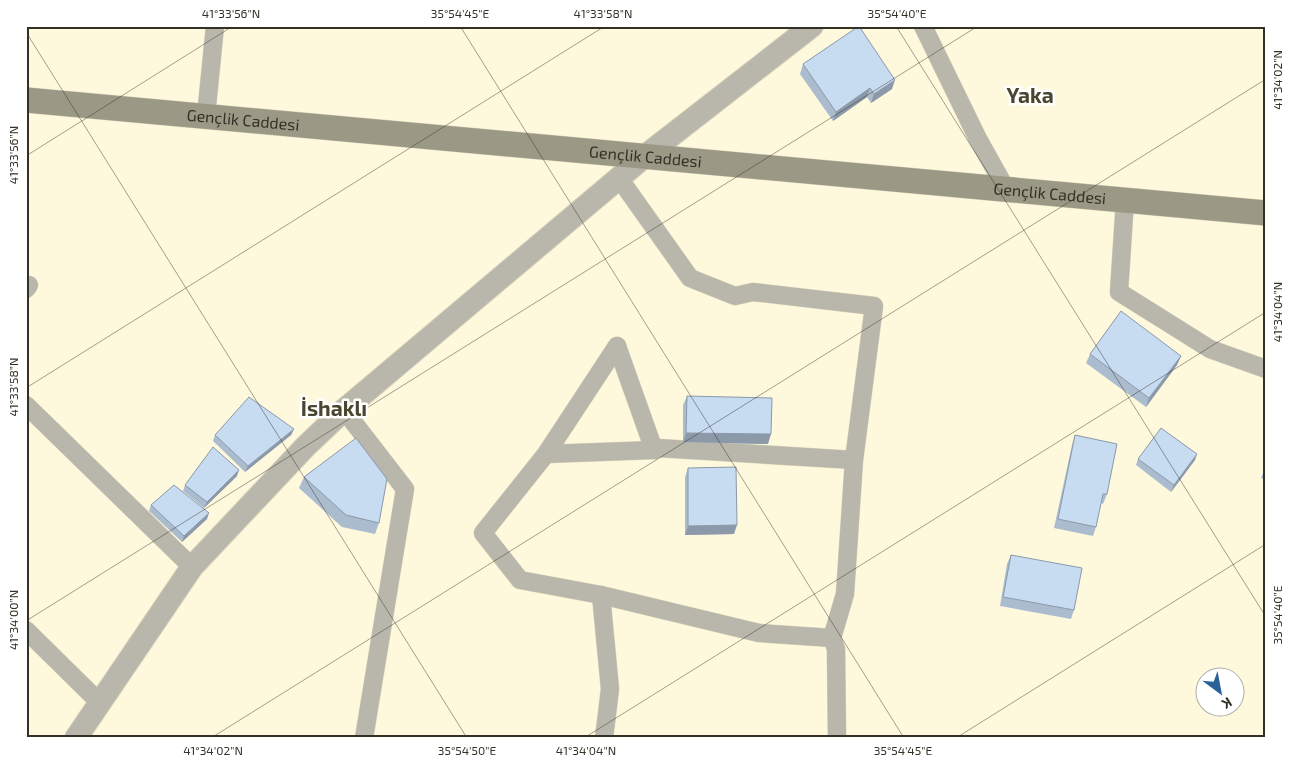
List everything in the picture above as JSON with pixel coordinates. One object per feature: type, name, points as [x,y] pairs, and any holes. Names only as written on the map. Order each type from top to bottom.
[{"type":"main road","name":"Gençlik Caddesi","points":[[26,100],[1266,213]]},
{"type":"street","points":[[206,116],[215,26]]},
{"type":"street","points":[[76,738],[192,567],[306,446],[344,410],[645,156],[812,26]]},
{"type":"street","points":[[923,26],[978,139],[1006,189]]},
{"type":"street","points":[[619,178],[690,278],[734,296],[753,292],[874,306],[854,460],[845,594],[832,638],[836,650],[837,738]]},
{"type":"street","points":[[1125,200],[1120,292],[1210,349],[1266,369]]},
{"type":"street","points":[[654,450],[617,346],[546,454],[483,533],[520,580],[601,595],[760,633],[832,638]]},
{"type":"street","points":[[26,404],[192,567]]},
{"type":"street","points":[[344,410],[405,488],[364,738]]},
{"type":"street","points":[[546,454],[668,448],[854,460]]},
{"type":"street","points":[[601,595],[610,689],[604,738]]},
{"type":"street","points":[[26,630],[100,703]]},
{"type":"building","points":[[859,26],[895,80],[874,94],[870,88],[836,112],[803,64]]},
{"type":"building","points":[[1121,311],[1181,356],[1149,398],[1090,354]]},
{"type":"building","points":[[687,396],[772,398],[771,434],[686,433]]},
{"type":"building","points":[[249,397],[294,429],[248,466],[215,435]]},
{"type":"building","points":[[1161,428],[1197,454],[1174,485],[1138,459]]},
{"type":"building","points":[[1075,435],[1117,444],[1107,494],[1103,494],[1096,527],[1058,519]]},
{"type":"building","points":[[356,438],[387,479],[379,523],[346,515],[304,477]]},
{"type":"building","points":[[213,447],[239,470],[207,502],[185,485]]},
{"type":"building","points":[[736,467],[737,525],[688,526],[688,468]]},
{"type":"building","points":[[174,485],[209,513],[184,536],[151,505]]},
{"type":"building","points":[[1011,555],[1082,568],[1074,610],[1003,597]]},
{"type":"district","name":"Yaka","points":[[1030,96]]},
{"type":"district","name":"İshaklı","points":[[334,409]]}]
